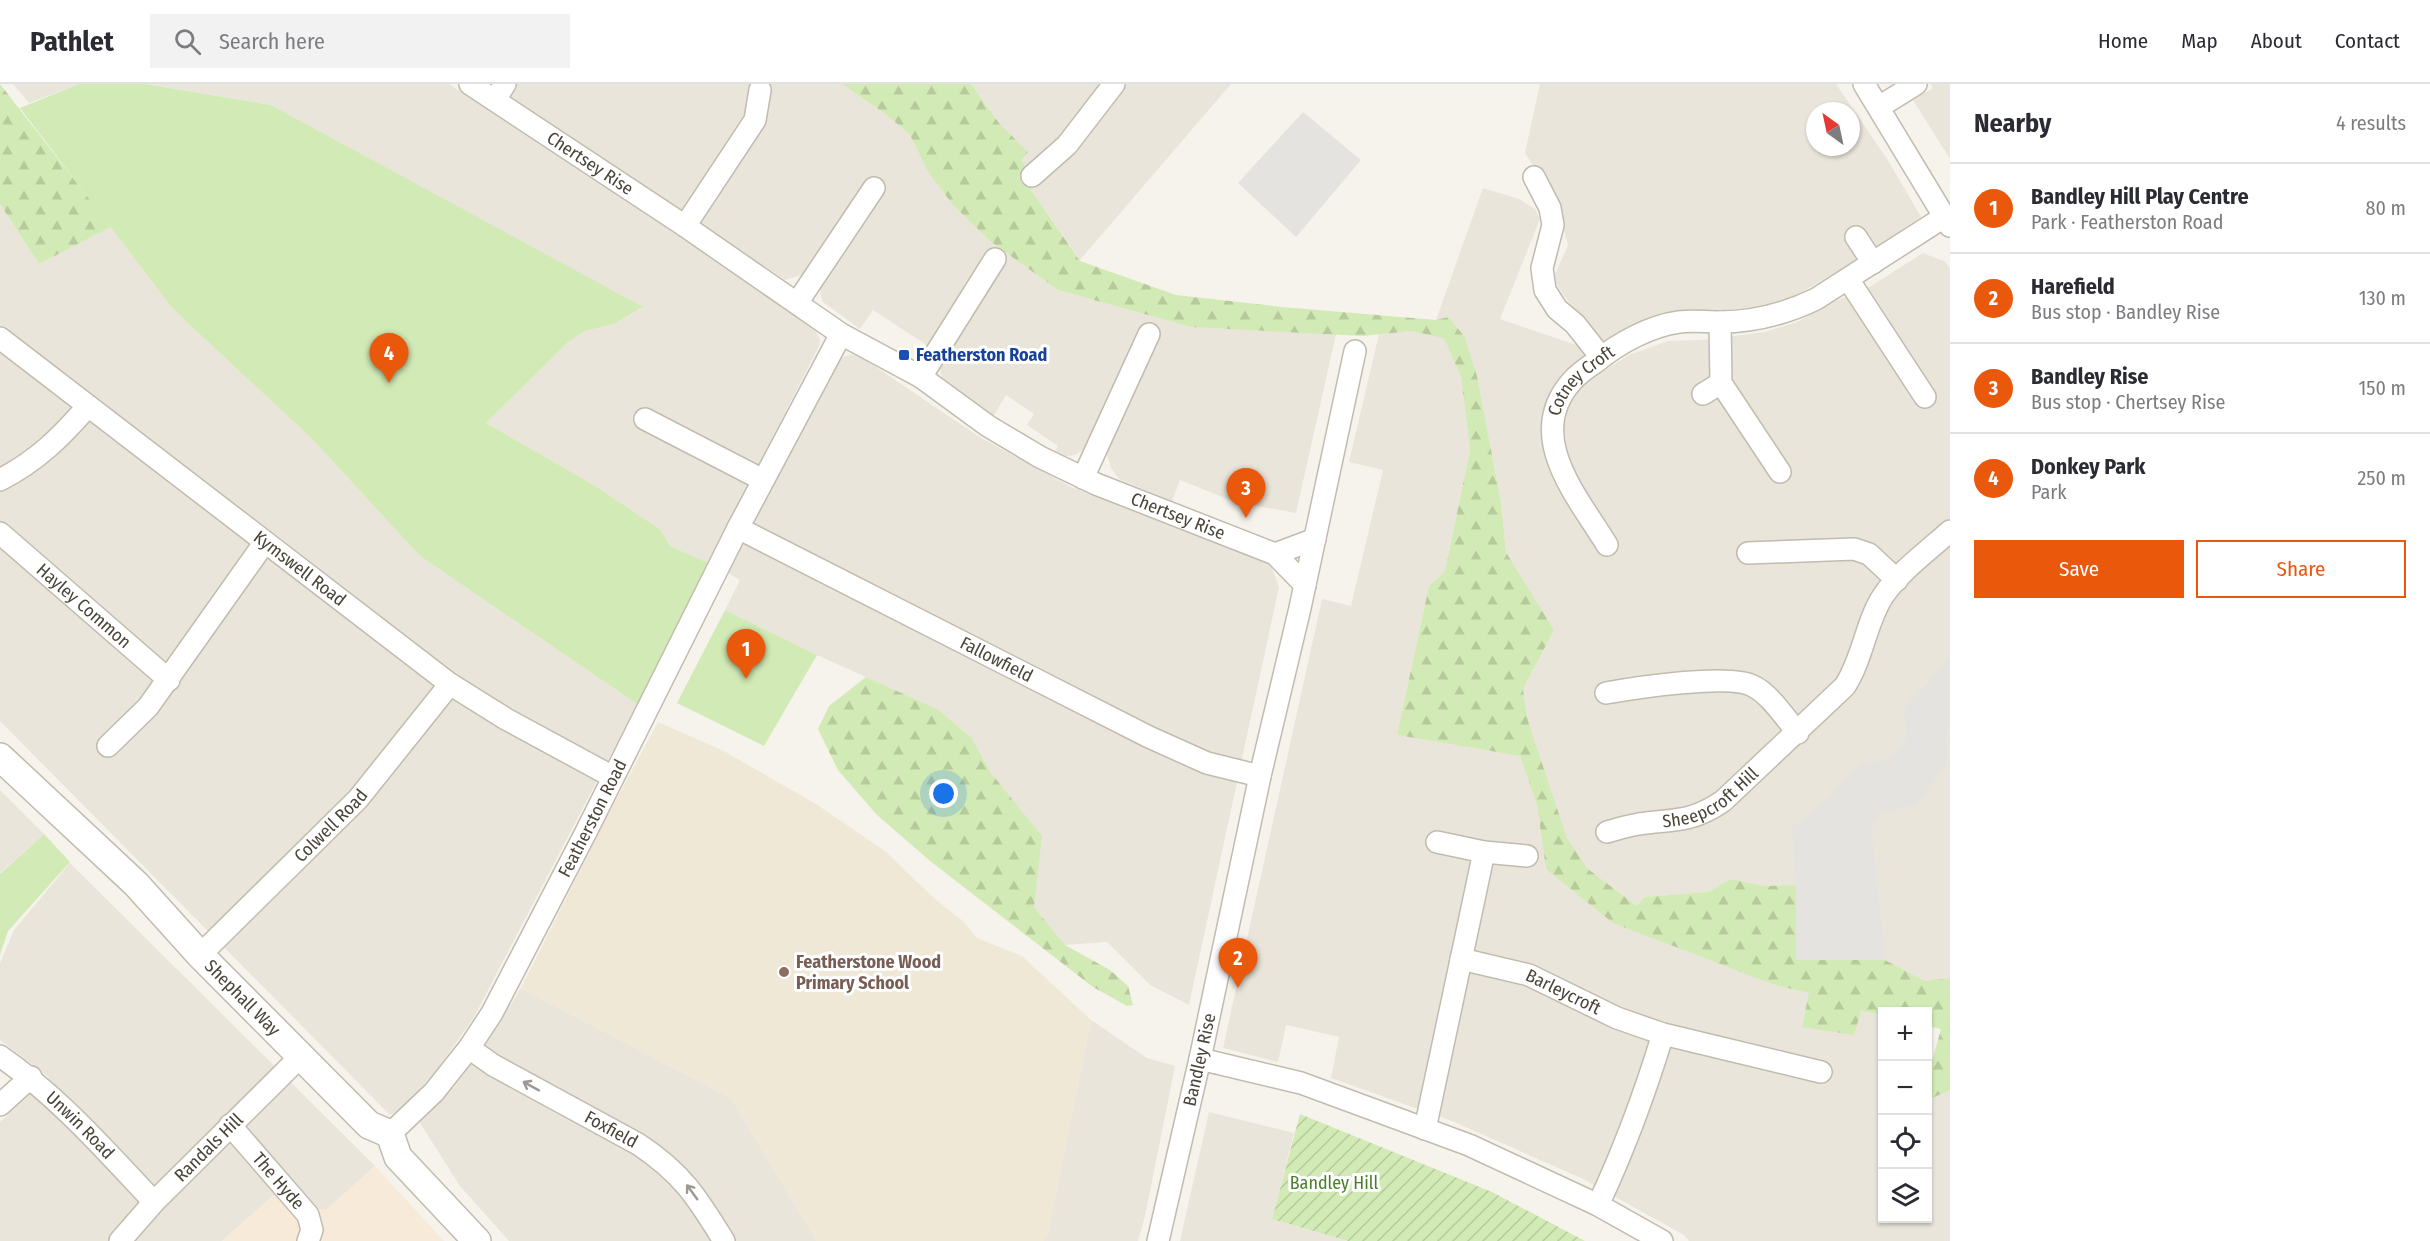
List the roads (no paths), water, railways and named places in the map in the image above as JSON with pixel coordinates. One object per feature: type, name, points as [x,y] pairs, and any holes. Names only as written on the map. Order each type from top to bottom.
[{"type":"street","name":"Chertsey Rise","points":[[470,84],[500,92],[685,226],[841,334],[921,376],[988,426],[1040,457],[1083,478],[1275,554],[1305,585]]},
{"type":"street","points":[[1032,176],[1066,145],[1114,84]]},
{"type":"street","points":[[1864,84],[1947,221]]},
{"type":"street","points":[[1879,107],[1916,84]]},
{"type":"street","points":[[685,226],[755,120],[760,90]]},
{"type":"street","points":[[1534,177],[1550,208],[1553,225],[1542,268],[1545,290],[1557,309],[1575,324],[1601,357]]},
{"type":"street","points":[[797,303],[874,188]]},
{"type":"street","name":"Cotney Croft","points":[[1607,545],[1584,524],[1558,465],[1554,448],[1554,421],[1558,407],[1571,382],[1601,357],[1638,335],[1659,327],[1695,321],[1756,320],[1778,315],[1816,299],[1947,221]]},
{"type":"street","points":[[1856,237],[1873,263]]},
{"type":"street","points":[[921,376],[995,259]]},
{"type":"street","points":[[1848,279],[1925,397]]},
{"type":"street","points":[[1720,322],[1713,389],[1780,472]]},
{"type":"street","name":"Featherston Road","points":[[390,1134],[434,1092],[469,1048],[492,1012],[738,528],[841,334]]},
{"type":"street","points":[[1083,478],[1149,334]]},
{"type":"street","name":"Kymswell Road","points":[[0,338],[450,684],[506,719],[613,777]]},
{"type":"street","name":"Bandley Rise","points":[[1158,1241],[1355,351]]},
{"type":"street","points":[[0,480],[26,466],[50,448],[88,406]]},
{"type":"street","points":[[645,419],[764,480]]},
{"type":"street","name":"Fallowfield","points":[[738,528],[1149,738],[1207,764],[1260,776]]},
{"type":"street","name":"Sheepcroft Hill","points":[[1607,832],[1637,824],[1676,822],[1707,812],[1723,801],[1798,733],[1845,686],[1858,664],[1883,596],[1950,531]]},
{"type":"street","name":"Hayley Common","points":[[0,533],[169,680]]},
{"type":"street","points":[[1275,554],[1315,539]]},
{"type":"street","points":[[108,746],[148,707],[169,680],[265,542]]},
{"type":"street","points":[[1748,553],[1854,549],[1869,554],[1897,580]]},
{"type":"street","points":[[1606,693],[1647,686],[1738,681],[1754,686],[1763,693],[1798,733]]},
{"type":"street","name":"Colwell Road","points":[[200,955],[358,799],[450,684]]},
{"type":"street","name":"Shephall Way","points":[[0,757],[134,882],[200,955],[369,1125],[390,1134]]},
{"type":"street","points":[[1437,842],[1484,852],[1527,856]]},
{"type":"street","points":[[1425,1129],[1484,852]]},
{"type":"street","name":"Barleycroft","points":[[1461,959],[1529,975],[1617,1018],[1663,1035],[1821,1072]]},
{"type":"street","points":[[1598,1204],[1613,1173],[1663,1035]]},
{"type":"street","name":"Foxfield","points":[[469,1048],[493,1065],[638,1144],[659,1158],[691,1189],[724,1241]]},
{"type":"street","name":"Unwin Road","points":[[0,1056],[31,1077],[70,1113],[154,1202]]},
{"type":"street","name":"Randals Hill","points":[[120,1241],[154,1202],[301,1056]]},
{"type":"street","points":[[1200,1059],[1301,1083],[1469,1145],[1598,1204],[1662,1241]]},
{"type":"street","points":[[0,1105],[31,1077]]},
{"type":"street","name":"The Hyde","points":[[230,1125],[308,1215],[312,1230],[308,1241]]},
{"type":"street","points":[[390,1134],[398,1157],[477,1241]]},
{"type":"place","name":"Featherston Road","points":[[904,355]]},
{"type":"place","name":"Donkey Park","points":[[389,383]]},
{"type":"place","name":"Bandley Rise","points":[[1246,518]]},
{"type":"place","name":"Bandley Hill Play Centre","points":[[746,679]]},
{"type":"place","name":"Featherstone Wood Primary School","points":[[784,972]]},
{"type":"place","name":"Harefield","points":[[1238,988]]},
{"type":"park label","name":"Bandley Hill","points":[[1334,1183]]}]
